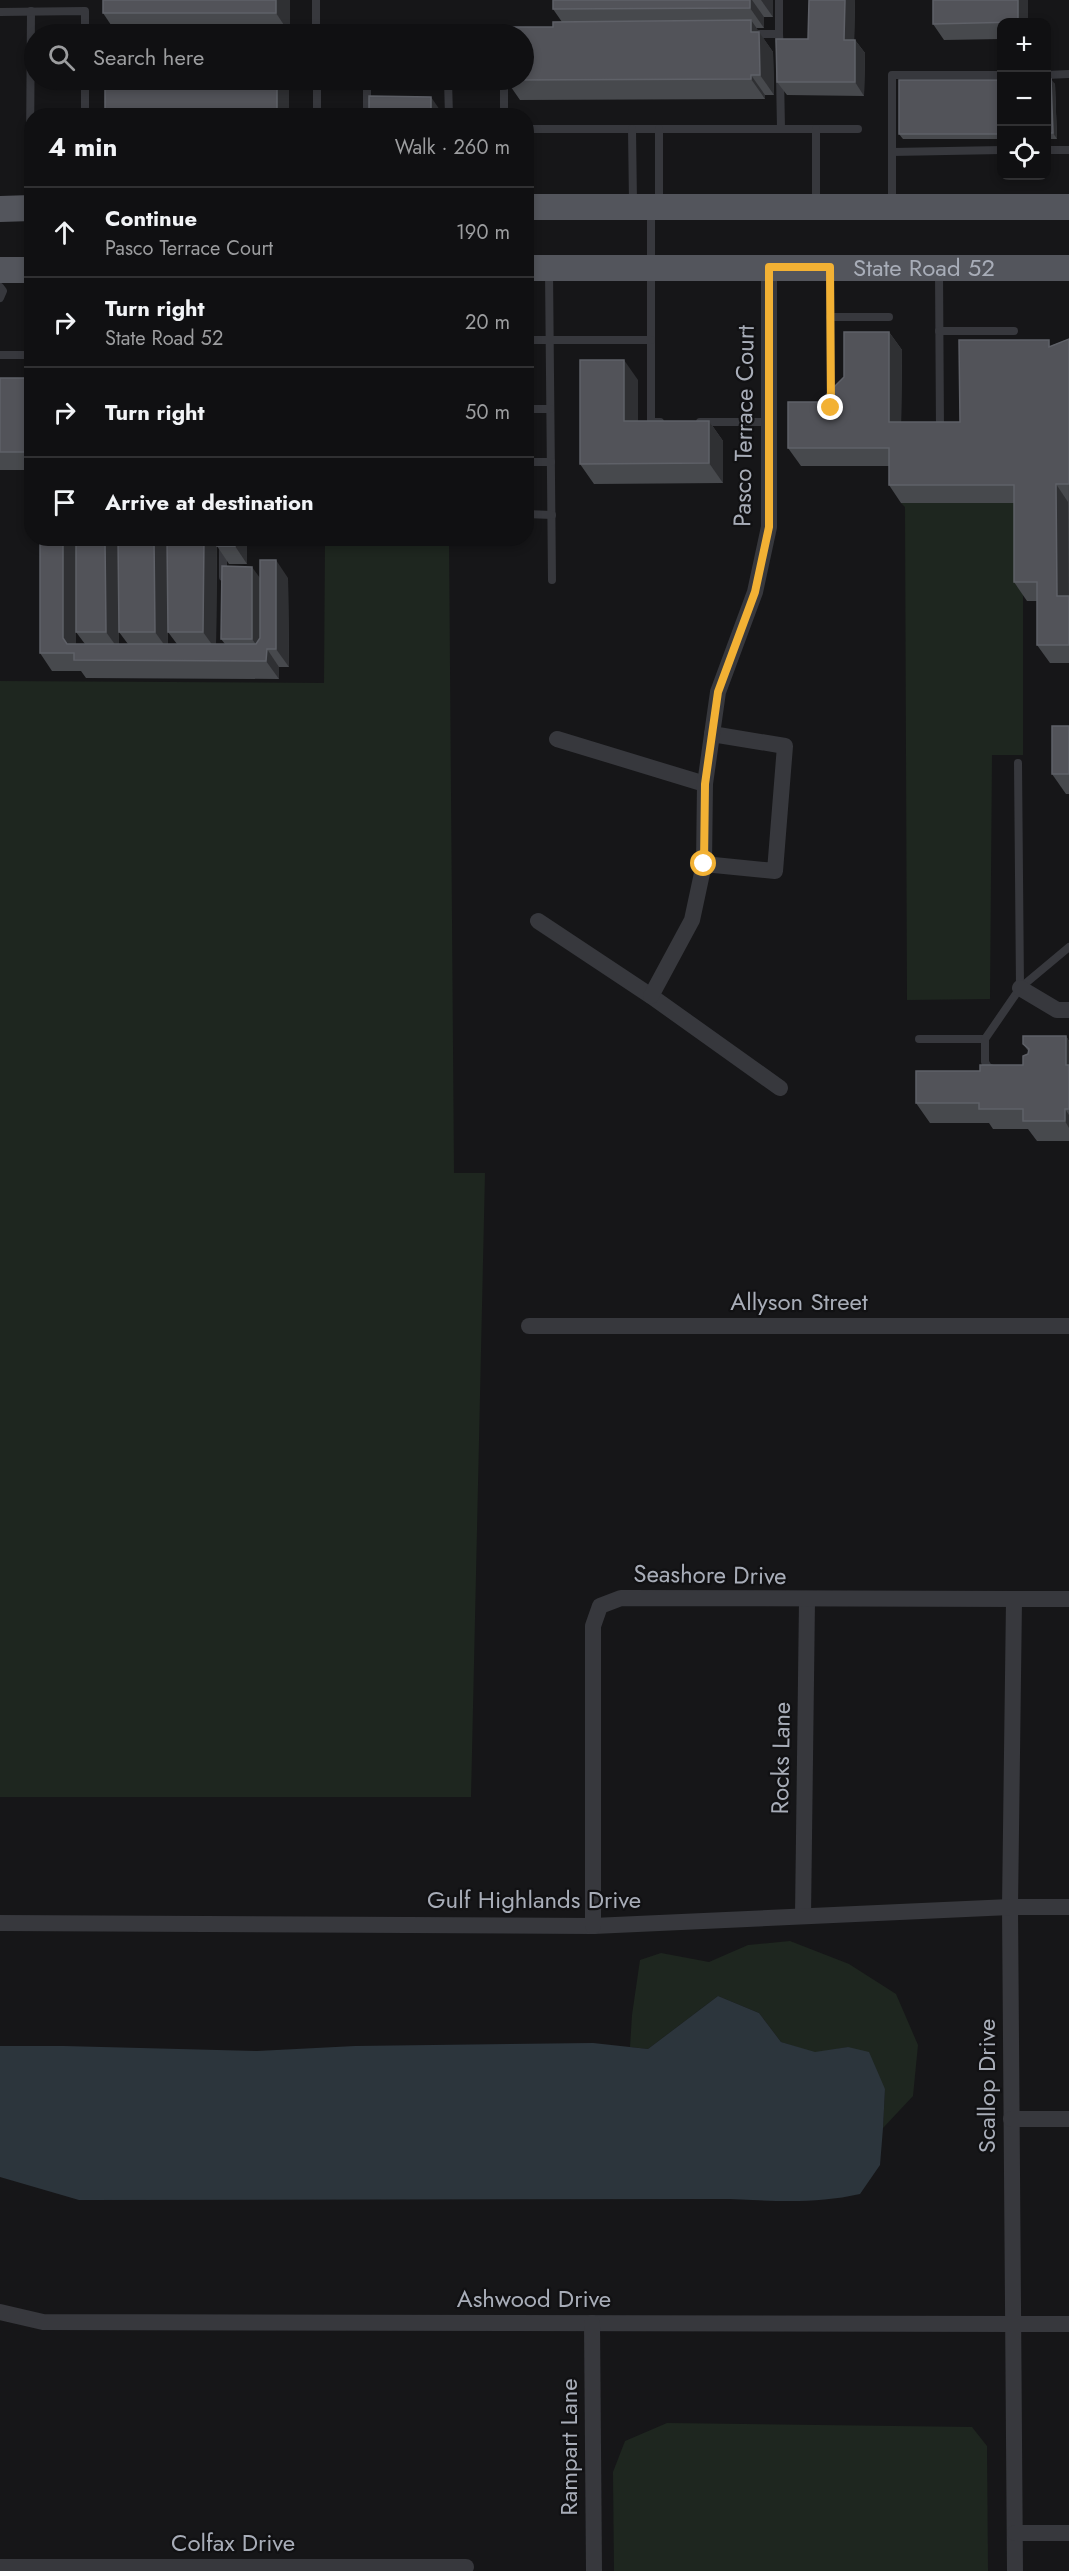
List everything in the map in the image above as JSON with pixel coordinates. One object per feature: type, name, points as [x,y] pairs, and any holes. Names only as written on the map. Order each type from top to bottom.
[{"type":"main road","points":[[534,207],[1069,207]]},
{"type":"main road","points":[[0,208],[24,208]]},
{"type":"main road","name":"State Road 52","points":[[538,268],[1069,268]]},
{"type":"main road","points":[[0,270],[24,270]]},
{"type":"street","name":"Pasco Terrace Court","points":[[651,996],[692,920],[704,864],[705,784],[718,692],[755,592],[769,527],[769,267]]},
{"type":"street","points":[[704,864],[775,871],[785,746],[712,734]]},
{"type":"street","points":[[557,739],[705,784]]},
{"type":"street","points":[[538,921],[651,996],[780,1088]]},
{"type":"street","points":[[1020,988],[1057,1010],[1069,1010]]},
{"type":"street","name":"Allyson Street","points":[[529,1326],[1069,1326]]},
{"type":"street","name":"Seashore Drive","points":[[592,1926],[592,1626],[600,1606],[621,1598],[1069,1599]]},
{"type":"street","name":"Rocks Lane","points":[[803,1916],[807,1600]]},
{"type":"street","name":"Scallop Drive","points":[[1014,1600],[1010,1907],[1015,2571]]},
{"type":"street","name":"Gulf Highlands Drive","points":[[0,1923],[592,1926],[1010,1907],[1069,1907]]},
{"type":"street","points":[[1011,2119],[1069,2119]]},
{"type":"street","name":"Ashwood Drive","points":[[0,2312],[43,2322],[1069,2324]]},
{"type":"street","name":"Rampart Lane","points":[[592,2323],[594,2571]]},
{"type":"street","points":[[1015,2533],[1069,2533]]},
{"type":"street","name":"Colfax Drive","points":[[0,2567],[466,2567]]},
{"type":"lane","points":[[316,0],[316,24]]},
{"type":"lane","points":[[779,0],[780,57]]},
{"type":"lane","points":[[31,11],[31,24]]},
{"type":"lane","points":[[0,12],[86,11],[85,24]]},
{"type":"lane","points":[[744,34],[779,34]]},
{"type":"lane","points":[[780,69],[781,129]]},
{"type":"lane","points":[[1051,75],[1069,74]]},
{"type":"lane","points":[[892,207],[892,75],[997,75]]},
{"type":"lane","points":[[31,90],[31,108]]},
{"type":"lane","points":[[85,90],[85,108]]},
{"type":"lane","points":[[317,90],[317,108]]},
{"type":"lane","points":[[367,90],[367,108]]},
{"type":"lane","points":[[448,90],[449,108]]},
{"type":"lane","points":[[504,90],[504,108]]},
{"type":"lane","points":[[534,129],[858,129]]},
{"type":"lane","points":[[632,129],[648,207],[651,268],[651,422],[675,422]]},
{"type":"lane","points":[[648,207],[659,129]]},
{"type":"lane","points":[[816,129],[816,207]]},
{"type":"lane","points":[[892,152],[997,150]]},
{"type":"lane","points":[[1051,150],[1069,150]]},
{"type":"lane","points":[[830,267],[831,408]]},
{"type":"lane","points":[[538,268],[550,340],[552,580]]},
{"type":"lane","points":[[939,268],[940,431]]},
{"type":"lane","points":[[0,287],[3,291],[0,298]]},
{"type":"lane","points":[[830,317],[889,317]]},
{"type":"lane","points":[[939,331],[1014,331]]},
{"type":"lane","points":[[534,340],[651,340]]},
{"type":"lane","points":[[0,355],[24,355]]},
{"type":"lane","points":[[534,409],[550,409]]},
{"type":"lane","points":[[686,422],[769,422]]},
{"type":"lane","points":[[534,462],[551,462]]},
{"type":"lane","points":[[534,514],[552,515]]},
{"type":"lane","points":[[222,591],[223,546]]},
{"type":"lane","points":[[223,570],[233,570]]},
{"type":"lane","points":[[1018,763],[1020,988]]},
{"type":"lane","points":[[1005,1070],[994,1070],[988,1067],[985,1062],[985,1038],[1020,988],[1069,947]]},
{"type":"lane","points":[[919,1038],[985,1038]]},
{"type":"shaded area","points":[[901,503],[1023,503],[1023,755],[992,755],[990,999],[907,1000],[905,507]]},
{"type":"shaded area","points":[[325,546],[449,546],[454,1173],[485,1173],[471,1797],[0,1797],[0,681],[324,683]]},
{"type":"shaded area","points":[[790,1941],[849,1964],[896,1994],[918,2045],[913,2096],[883,2128],[885,2089],[848,2047],[815,2053],[781,2042],[759,2013],[718,1996],[648,2049],[630,2047],[640,1960],[661,1953],[709,1962],[748,1945]]},
{"type":"shaded area","points":[[718,1996],[759,2013],[781,2042],[815,2052],[848,2047],[869,2052],[885,2089],[883,2128],[880,2165],[860,2194],[795,2201],[730,2199],[79,2200],[0,2177],[0,2046],[257,2051],[355,2046],[593,2043],[648,2049]]},
{"type":"shaded area","points":[[667,2423],[972,2427],[987,2446],[988,2571],[614,2571],[613,2472],[625,2441]]},
{"type":"building","points":[[103,0],[276,0],[276,13],[103,13]]},
{"type":"building","points":[[553,0],[750,0],[750,8],[553,9]]},
{"type":"building","points":[[809,0],[845,0],[844,40],[855,40],[855,82],[777,82],[776,39],[808,39]]},
{"type":"building","points":[[933,0],[1018,0],[1018,18],[997,18],[997,22],[933,24]]},
{"type":"building","points":[[751,20],[751,32],[759,32],[760,75],[751,75],[751,79],[534,80],[534,27],[553,27],[553,22]]},
{"type":"building","points":[[1051,79],[1053,133],[1051,133]]},
{"type":"building","points":[[899,80],[997,80],[997,134],[899,134]]},
{"type":"building","points":[[105,90],[277,90],[277,108],[105,108]]},
{"type":"building","points":[[369,96],[431,97],[431,108],[369,108]]},
{"type":"building","points":[[844,332],[889,332],[889,422],[960,422],[959,340],[1049,340],[1049,347],[1069,339],[1069,484],[1056,484],[1057,596],[1069,596],[1069,645],[1037,645],[1037,582],[1014,582],[1014,485],[889,485],[889,448],[788,448],[788,402],[819,402],[844,377]]},
{"type":"building","points":[[580,360],[624,360],[624,421],[709,421],[709,463],[580,464]]},
{"type":"building","points":[[0,378],[24,378],[24,452],[0,452]]},
{"type":"building","points":[[40,546],[63,546],[63,638],[67,644],[256,644],[260,638],[260,560],[276,560],[276,649],[267,649],[266,661],[74,660],[74,653],[40,653]]},
{"type":"building","points":[[76,546],[105,546],[106,632],[76,632]]},
{"type":"building","points":[[118,546],[154,546],[155,632],[119,632]]},
{"type":"building","points":[[167,546],[204,546],[203,632],[168,632]]},
{"type":"building","points":[[222,566],[252,567],[252,639],[221,639]]},
{"type":"building","points":[[1052,726],[1069,726],[1069,774],[1052,774]]},
{"type":"building","points":[[1023,1036],[1066,1036],[1066,1065],[1069,1065],[1069,1109],[1065,1109],[1065,1121],[1023,1121],[1023,1109],[979,1109],[979,1103],[916,1103],[916,1071],[980,1071],[980,1065],[1023,1065],[1023,1056],[1028,1054],[1029,1049],[1023,1044]]},
{"type":"route","points":[[704,864],[705,784],[718,692],[755,592],[769,527],[769,267],[830,267],[831,408]]}]
